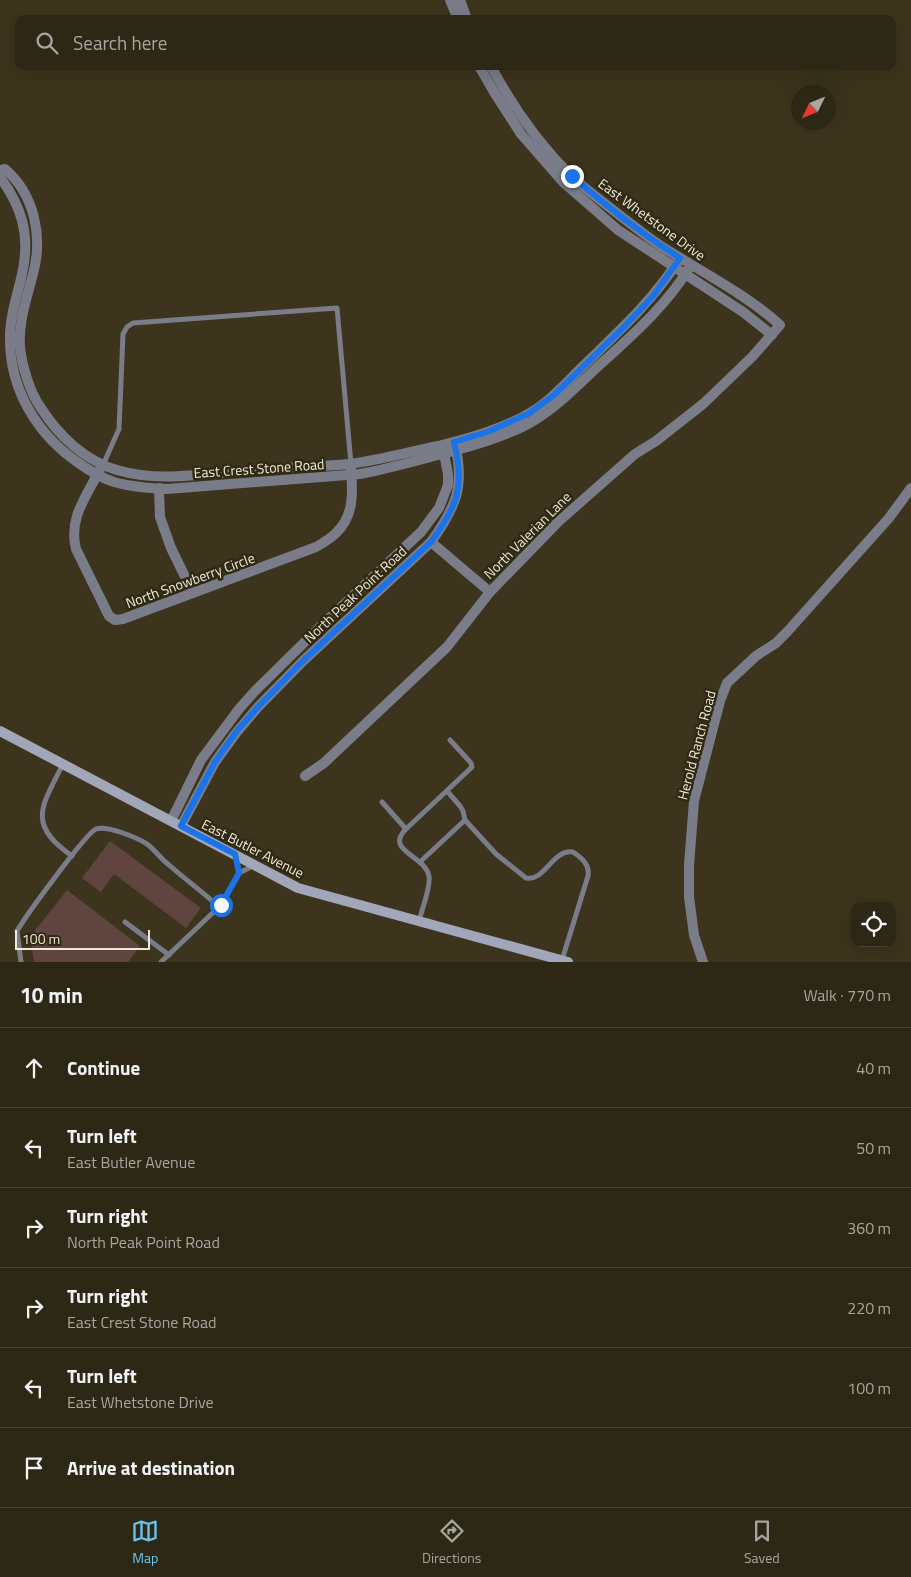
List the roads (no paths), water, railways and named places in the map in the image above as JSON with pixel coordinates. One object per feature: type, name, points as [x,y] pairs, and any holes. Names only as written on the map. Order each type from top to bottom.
[{"type":"street","points":[[450,0],[456,15]]},
{"type":"street","points":[[460,0],[466,15]]},
{"type":"street","name":"East Whetstone Drive","points":[[481,70],[521,134],[563,182],[618,230],[743,312],[772,334]]},
{"type":"street","name":"East Whetstone Drive","points":[[493,70],[522,117],[545,148],[572,176],[662,247],[760,308],[780,325]]},
{"type":"street","name":"East Crest Stone Road","points":[[0,170],[5,169],[15,178],[27,196],[34,215],[37,252],[22,321],[20,347],[28,381],[39,406],[54,428],[76,448],[117,470],[171,476],[351,469]]},
{"type":"street","name":"East Crest Stone Road","points":[[0,176],[12,193],[23,220],[26,244],[23,270],[10,319],[10,355],[23,398],[31,415],[46,436],[64,454],[113,482],[142,487],[166,489],[351,469],[383,458],[443,449],[495,438],[528,424],[564,398],[650,318],[691,265]]},
{"type":"street","name":"East Crest Stone Road","points":[[455,446],[528,414],[554,395],[642,309],[680,258]]},
{"type":"street","name":"North Valerian Lane","points":[[305,776],[324,763],[447,647],[490,592],[558,522],[635,454],[656,441],[703,404],[752,357],[780,325]]},
{"type":"street","name":"North Peak Point Road","points":[[176,823],[236,732],[258,707],[303,661],[431,542],[456,502],[459,476],[455,446]]},
{"type":"street","name":"North Peak Point Road","points":[[176,823],[201,760],[239,709],[254,692],[421,532],[439,508],[448,485],[448,474],[443,449]]},
{"type":"street","name":"North Snowberry Circle","points":[[103,464],[74,520],[74,540],[76,549],[109,616],[115,620],[123,619],[316,548],[336,533],[348,518],[352,501],[351,469]]},
{"type":"street","points":[[159,488],[160,517],[170,548],[193,593]]},
{"type":"street","name":"Herold Ranch Road","points":[[703,962],[694,935],[689,897],[689,865],[694,801],[720,701],[727,683],[756,656],[776,643],[787,632],[889,518],[911,488]]},
{"type":"street","points":[[431,542],[490,592]]},
{"type":"street","name":"East Butler Avenue","points":[[0,731],[298,888],[565,961]]},
{"type":"lane","points":[[103,464],[119,429],[123,334],[130,324],[337,308],[351,469]]},
{"type":"lane","points":[[418,921],[430,879],[427,869],[404,850],[399,842],[399,838],[406,828],[472,767],[471,763],[450,740]]},
{"type":"lane","points":[[63,764],[44,803],[42,814],[44,826],[50,838],[72,856]]},
{"type":"lane","points":[[447,791],[460,806],[465,820],[496,854],[526,878],[530,879],[538,875],[564,852],[573,852],[586,864],[588,876],[565,961]]},
{"type":"lane","points":[[382,802],[406,828]]},
{"type":"lane","points":[[420,862],[465,820]]},
{"type":"lane","points":[[21,962],[17,931],[72,856],[96,829],[109,829],[147,844],[219,907]]},
{"type":"lane","points":[[235,854],[239,873]]},
{"type":"lane","points":[[161,962],[219,907],[239,873],[255,865]]},
{"type":"lane","points":[[125,922],[169,955]]}]
